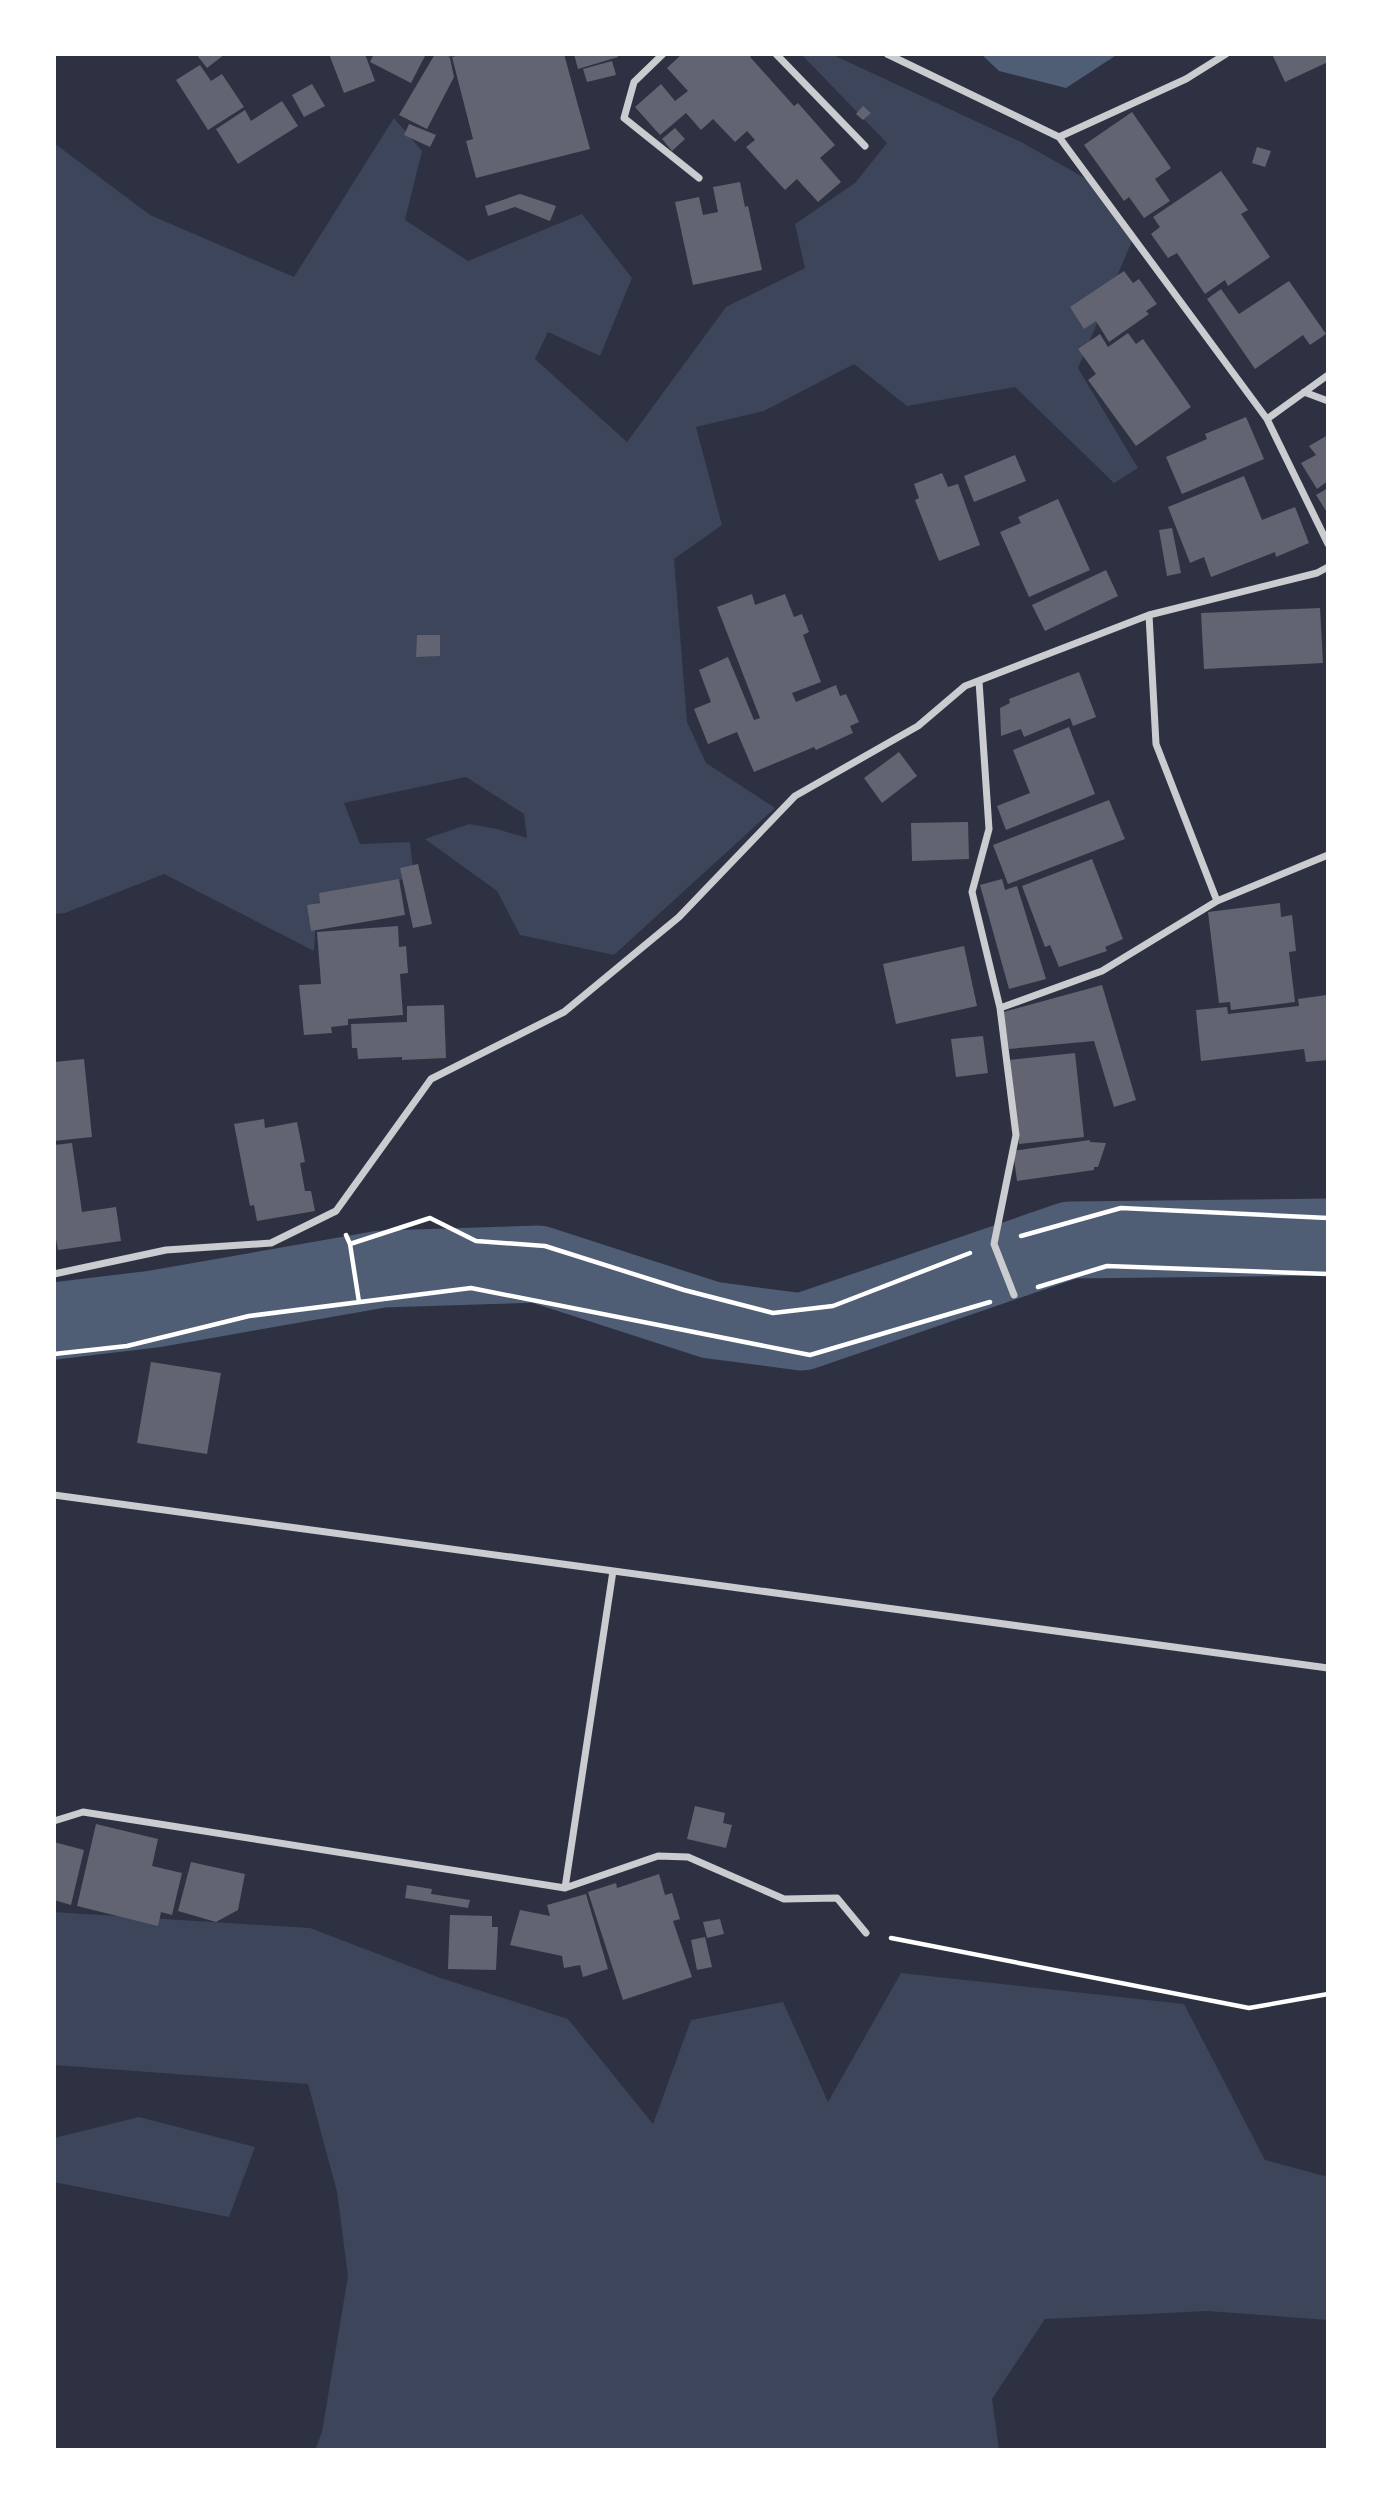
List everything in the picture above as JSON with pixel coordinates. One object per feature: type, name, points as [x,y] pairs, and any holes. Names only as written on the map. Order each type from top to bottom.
[{"type":"street","points":[[663,54],[634,82],[624,118],[699,178]]},
{"type":"street","points":[[776,54],[865,146]]},
{"type":"street","points":[[887,54],[1059,136],[1267,419],[1328,544]]},
{"type":"street","points":[[1059,136],[1186,79],[1226,54]]},
{"type":"street","points":[[1267,419],[1328,375]]},
{"type":"street","points":[[1304,392],[1328,401]]},
{"type":"street","points":[[54,1274],[166,1250],[271,1243],[336,1211],[431,1079],[564,1012],[679,918],[795,796],[918,726],[965,686],[1149,615],[1317,573],[1328,567]]},
{"type":"street","points":[[1149,615],[1156,744],[1217,901]]},
{"type":"street","points":[[979,681],[989,829],[972,892],[1000,1008],[1016,1135],[994,1244],[1014,1295]]},
{"type":"street","points":[[1000,1008],[1102,971],[1217,901],[1328,855]]},
{"type":"street","points":[[54,1495],[1328,1668]]},
{"type":"street","points":[[565,1888],[612,1571]]},
{"type":"street","points":[[54,1821],[83,1812],[565,1888],[658,1856],[688,1857],[784,1899],[837,1898],[866,1933]]},
{"type":"path","points":[[359,1302],[349,1244],[430,1218],[476,1241],[545,1246],[684,1290],[773,1313],[834,1306],[994,1244],[1121,1208],[1328,1218]]},
{"type":"path","points":[[54,1354],[127,1346],[249,1316],[471,1288],[810,1355],[1107,1266],[1328,1274]]},
{"type":"path","points":[[866,1933],[1249,2008],[1328,1994]]},
{"type":"shaded area","points":[[801,54],[831,54],[1023,143],[1088,180],[1132,241],[1078,368],[1138,468],[1114,483],[1015,387],[907,406],[854,364],[764,411],[696,427],[722,525],[674,559],[687,722],[706,763],[775,808],[614,955],[520,935],[497,891],[425,839],[469,824],[527,838],[524,814],[466,777],[344,803],[360,844],[410,842],[414,876],[317,903],[314,951],[164,874],[65,913],[54,914],[54,143],[150,215],[294,277],[394,118],[422,151],[405,220],[468,261],[582,214],[632,278],[600,356],[548,332],[535,359],[627,442],[726,307],[805,268],[795,224],[855,183],[887,143]]},
{"type":"shaded area","points":[[981,54],[1118,54],[1066,88],[999,71]]},
{"type":"shaded area","points":[[54,1912],[310,1928],[438,1977],[568,2019],[653,2124],[691,2020],[783,2002],[828,2102],[901,1973],[1184,2004],[1265,2160],[1328,2177],[1328,2320],[1207,2311],[1045,2319],[992,2399],[999,2450],[315,2450],[322,2432],[348,2276],[337,2192],[308,2084],[54,2065]]},
{"type":"shaded area","points":[[139,2117],[255,2147],[229,2217],[54,2182],[54,2138]]},
{"type":"building","points":[[196,54],[225,54],[207,68]]},
{"type":"building","points":[[329,54],[365,54],[375,81],[344,93]]},
{"type":"building","points":[[374,54],[426,54],[411,83],[370,62]]},
{"type":"building","points":[[435,54],[456,55],[448,57],[454,77],[427,129],[399,115]]},
{"type":"building","points":[[463,54],[564,54],[590,149],[476,178],[466,141],[473,139],[452,57]]},
{"type":"building","points":[[574,54],[617,54],[618,57],[578,69]]},
{"type":"building","points":[[682,54],[753,54],[750,57],[794,106],[798,103],[835,145],[820,158],[841,182],[818,202],[797,179],[785,190],[746,147],[755,140],[747,131],[735,142],[713,119],[701,130],[686,113],[660,135],[635,107],[661,84],[675,101],[688,91],[667,68]]},
{"type":"building","points":[[1272,54],[1328,54],[1328,62],[1285,82]]},
{"type":"building","points":[[612,61],[616,75],[587,82],[583,69]]},
{"type":"building","points":[[200,65],[211,81],[222,74],[244,107],[208,130],[176,80]]},
{"type":"building","points":[[312,84],[325,106],[304,117],[292,95]]},
{"type":"building","points":[[282,101],[298,126],[238,164],[216,129],[245,110],[251,121]]},
{"type":"building","points":[[863,106],[871,113],[863,120],[856,114]]},
{"type":"building","points":[[1132,112],[1171,168],[1155,179],[1170,201],[1144,218],[1129,197],[1124,201],[1084,145]]},
{"type":"building","points":[[409,124],[436,135],[430,147],[404,135]]},
{"type":"building","points":[[675,128],[685,139],[672,151],[662,139]]},
{"type":"building","points":[[1257,147],[1271,151],[1265,167],[1252,163]]},
{"type":"building","points":[[1221,171],[1248,210],[1241,214],[1270,257],[1228,286],[1225,280],[1205,294],[1177,253],[1168,258],[1151,234],[1160,227],[1153,217]]},
{"type":"building","points":[[740,182],[762,270],[693,285],[675,202],[699,197],[703,215],[718,212],[713,187]]},
{"type":"building","points":[[520,194],[556,206],[550,221],[515,207],[488,216],[485,206]]},
{"type":"building","points":[[1124,271],[1133,283],[1139,279],[1157,304],[1146,311],[1149,314],[1109,342],[1096,321],[1084,329],[1070,307]]},
{"type":"building","points":[[1289,281],[1326,334],[1310,345],[1303,335],[1255,369],[1207,299],[1221,289],[1239,314]]},
{"type":"building","points":[[1128,333],[1136,344],[1143,339],[1191,407],[1136,446],[1088,380],[1096,374],[1078,349],[1100,334],[1108,347]]},
{"type":"building","points":[[1246,417],[1264,459],[1182,494],[1166,457],[1207,439],[1205,434]]},
{"type":"building","points":[[1328,435],[1328,481],[1317,489],[1301,463],[1316,455],[1309,446]]},
{"type":"building","points":[[1015,455],[1026,481],[974,502],[964,476]]},
{"type":"building","points":[[942,473],[948,487],[958,484],[980,545],[939,561],[915,500],[919,498],[914,484]]},
{"type":"building","points":[[1244,476],[1262,520],[1295,507],[1309,543],[1276,557],[1275,552],[1211,577],[1204,557],[1190,563],[1168,507]]},
{"type":"building","points":[[1328,488],[1328,514],[1316,495]]},
{"type":"building","points":[[1058,499],[1090,570],[1029,597],[1000,532],[1021,523],[1018,517]]},
{"type":"building","points":[[1172,528],[1181,573],[1167,576],[1159,530]]},
{"type":"building","points":[[1106,570],[1118,596],[1045,631],[1032,605]]},
{"type":"building","points":[[752,594],[755,605],[785,594],[794,617],[802,614],[809,632],[803,635],[821,682],[792,693],[796,702],[836,685],[840,696],[846,694],[859,722],[850,726],[853,733],[816,750],[814,747],[754,772],[737,732],[708,744],[694,709],[711,702],[699,670],[728,657],[754,720],[760,718],[717,607]]},
{"type":"building","points":[[1320,608],[1323,663],[1204,669],[1201,613]]},
{"type":"building","points":[[417,635],[440,635],[440,656],[416,657]]},
{"type":"building","points":[[1079,672],[1096,717],[1073,726],[1070,718],[1024,737],[1021,729],[1001,736],[1000,708],[1010,703],[1009,699]]},
{"type":"building","points":[[1069,727],[1095,794],[1006,830],[997,806],[1030,793],[1013,750]]},
{"type":"building","points":[[899,752],[917,776],[882,803],[864,778]]},
{"type":"building","points":[[1109,800],[1125,839],[1008,884],[993,845]]},
{"type":"building","points":[[968,822],[969,859],[912,861],[911,823]]},
{"type":"building","points":[[1092,859],[1123,939],[1105,947],[1107,951],[1059,967],[1050,945],[1045,947],[1022,886]]},
{"type":"building","points":[[418,864],[432,924],[413,928],[400,868]]},
{"type":"building","points":[[399,879],[405,915],[311,931],[307,905],[320,903],[319,893]]},
{"type":"building","points":[[1002,879],[1005,890],[1017,886],[1046,979],[1009,989],[980,885]]},
{"type":"building","points":[[1280,903],[1281,917],[1292,915],[1296,951],[1289,952],[1295,1002],[1231,1010],[1230,1002],[1219,1003],[1208,912]]},
{"type":"building","points":[[398,926],[399,947],[406,946],[408,973],[400,974],[403,1015],[348,1019],[348,1025],[331,1027],[332,1033],[304,1035],[299,985],[321,984],[317,932]]},
{"type":"building","points":[[964,946],[977,1006],[896,1024],[883,964]]},
{"type":"building","points":[[1102,985],[1136,1100],[1114,1107],[1094,1041],[1009,1049],[1003,1012]]},
{"type":"building","points":[[1327,995],[1328,1060],[1306,1062],[1304,1049],[1201,1061],[1196,1010],[1227,1007],[1228,1014],[1299,1006],[1298,999]]},
{"type":"building","points":[[444,1005],[446,1058],[358,1059],[357,1048],[352,1048],[351,1024],[407,1022],[407,1006]]},
{"type":"building","points":[[983,1036],[988,1073],[956,1077],[951,1039]]},
{"type":"building","points":[[1075,1053],[1084,1137],[1019,1144],[1009,1060]]},
{"type":"building","points":[[84,1059],[92,1137],[54,1141],[54,1062]]},
{"type":"building","points":[[264,1119],[265,1128],[297,1122],[305,1162],[300,1163],[305,1191],[311,1191],[315,1211],[257,1221],[254,1205],[250,1206],[234,1124]]},
{"type":"building","points":[[1090,1140],[1106,1143],[1098,1167],[1094,1167],[1094,1170],[1017,1181],[1013,1151]]},
{"type":"building","points":[[72,1143],[82,1212],[116,1207],[121,1241],[58,1250],[54,1239],[54,1145]]},
{"type":"building","points":[[151,1362],[221,1373],[207,1454],[137,1443]]},
{"type":"building","points":[[695,1806],[725,1813],[723,1823],[732,1825],[726,1848],[687,1839]]},
{"type":"building","points":[[96,1824],[158,1839],[152,1866],[182,1873],[172,1915],[161,1912],[158,1926],[77,1906]]},
{"type":"building","points":[[54,1842],[84,1850],[71,1905],[54,1900]]},
{"type":"building","points":[[191,1862],[245,1874],[238,1910],[216,1922],[178,1911]]},
{"type":"building","points":[[659,1874],[665,1895],[672,1893],[680,1919],[673,1921],[692,1977],[623,2000],[588,1892],[616,1883],[617,1888]]},
{"type":"building","points":[[407,1885],[432,1889],[431,1894],[470,1900],[468,1908],[405,1898]]},
{"type":"building","points":[[586,1894],[608,1969],[583,1977],[580,1965],[564,1968],[562,1956],[510,1945],[520,1910],[550,1916],[547,1905]]},
{"type":"building","points":[[450,1915],[492,1916],[492,1927],[498,1927],[496,1970],[448,1969]]},
{"type":"building","points":[[720,1919],[724,1934],[707,1938],[703,1922]]},
{"type":"building","points":[[705,1937],[712,1967],[697,1970],[691,1940]]},
{"type":"waterway","points":[[54,1321],[154,1309],[382,1269],[538,1264],[711,1320],[802,1332],[1070,1240],[1328,1237]]}]
